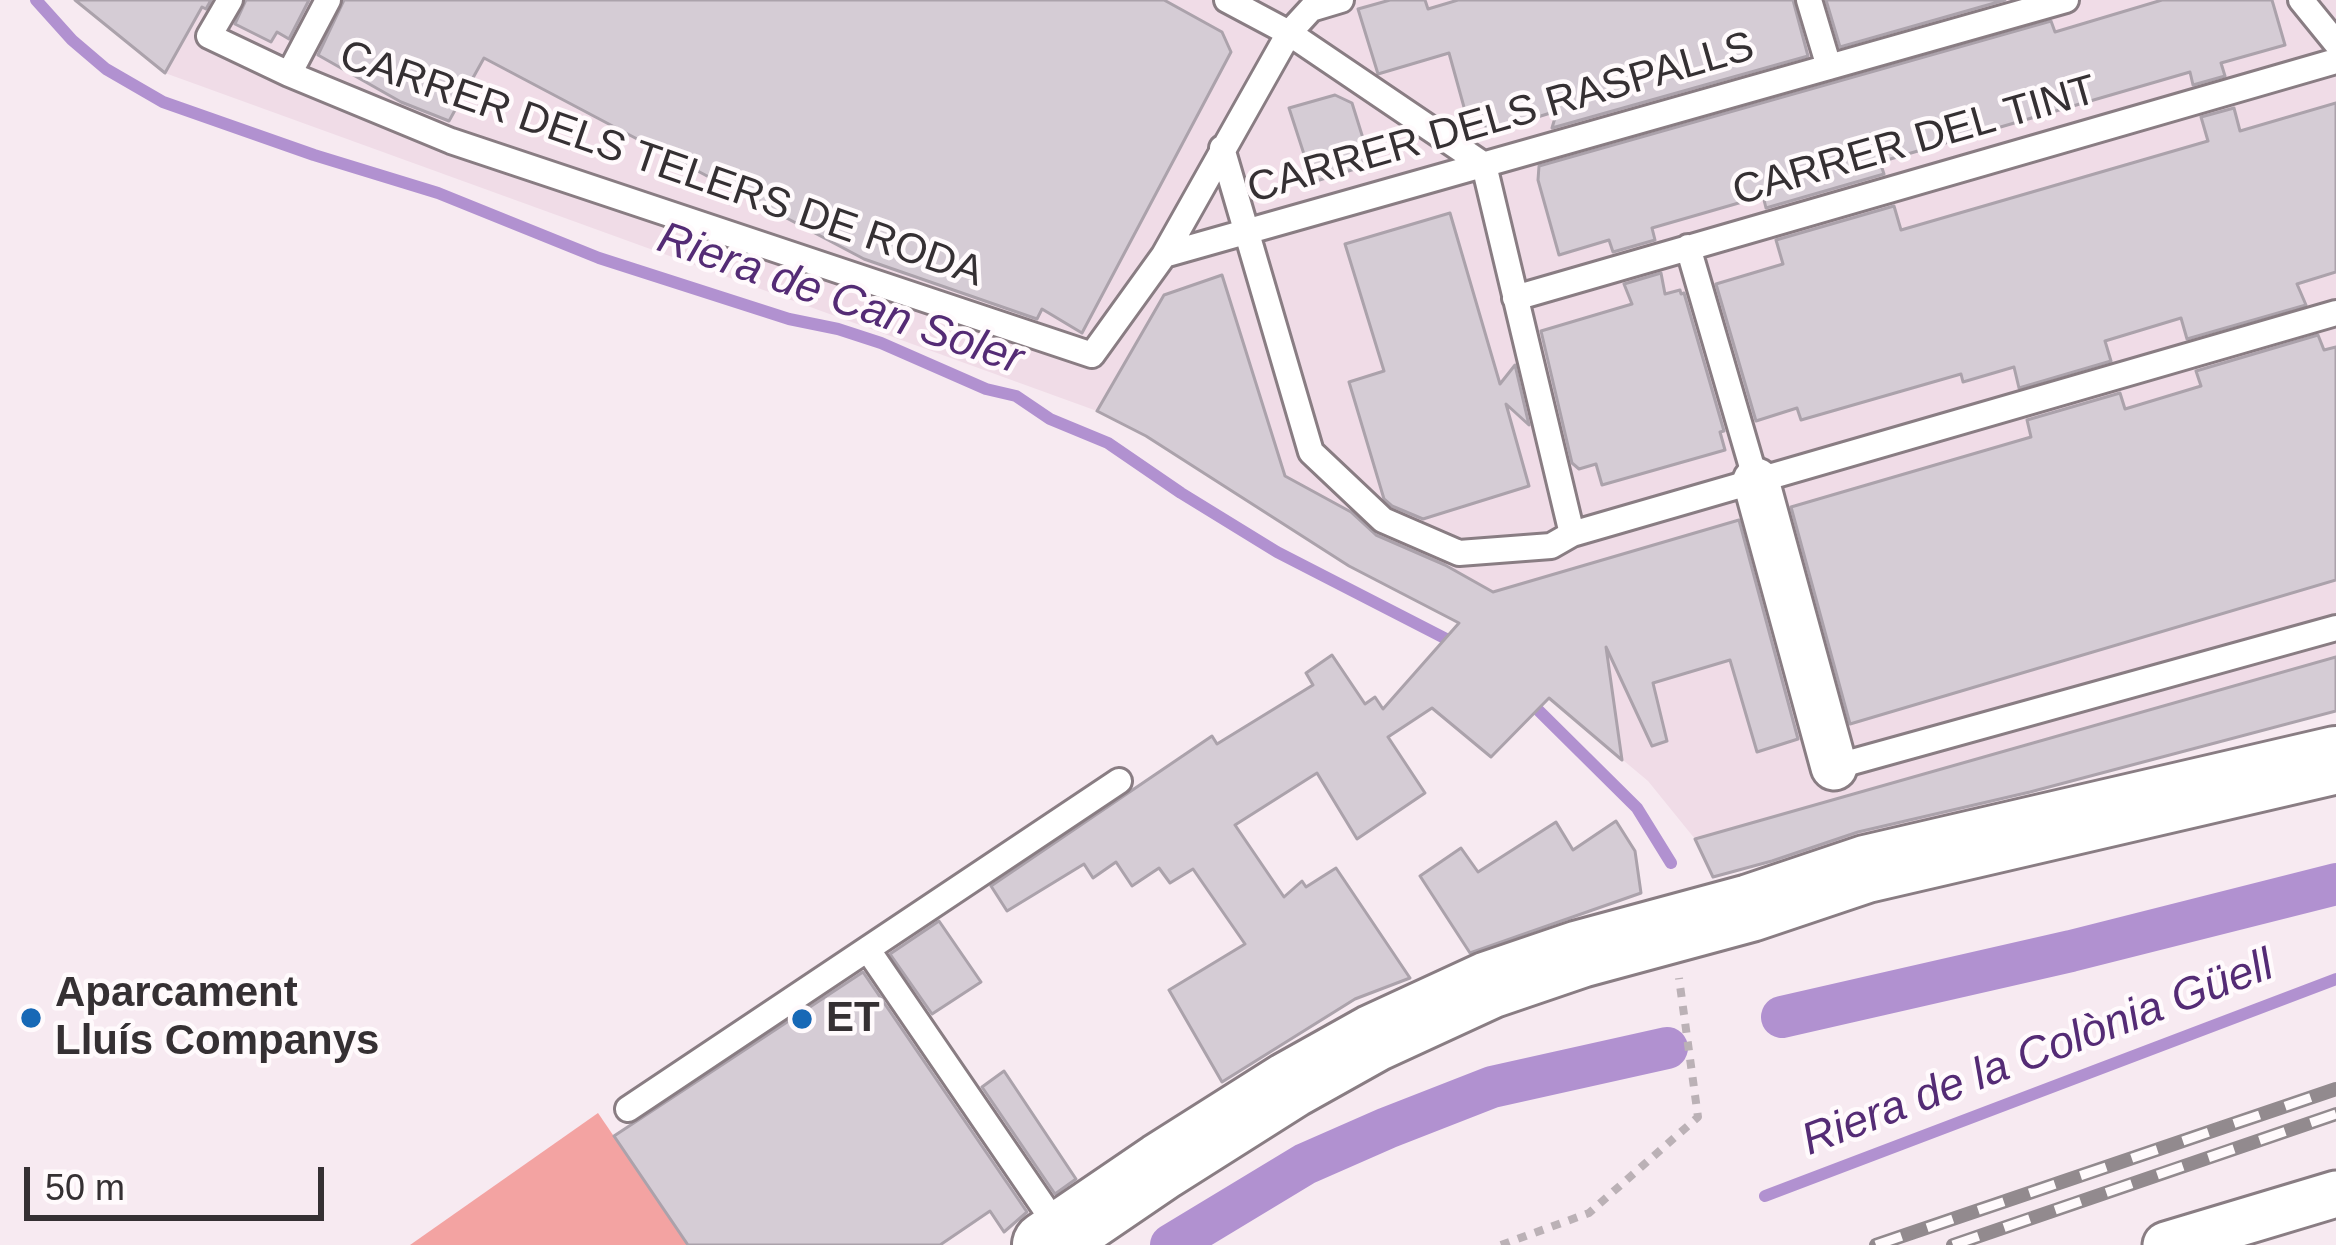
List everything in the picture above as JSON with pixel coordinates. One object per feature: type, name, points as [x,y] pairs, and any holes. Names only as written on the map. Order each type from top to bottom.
[{"type":"main road","points":[[1054,1240],[1290,1085],[1374,1037],[1489,985],[1866,869],[2336,760]]},
{"type":"main road","points":[[1750,908],[1880,897],[2047,872],[2336,806]]},
{"type":"street","points":[[1756,481],[1834,767]]},
{"type":"street","points":[[2165,1245],[2336,1194]]},
{"type":"lane","name":"CARRER DELS TELERS DE RODA","points":[[230,0],[209,36],[451,141],[1092,355],[1164,255]]},
{"type":"lane","points":[[289,74],[328,0]]},
{"type":"lane","points":[[1227,0],[1289,33],[1484,165],[1572,534]]},
{"type":"lane","points":[[1164,255],[1289,33],[1311,9],[1341,0]]},
{"type":"lane","points":[[1809,0],[1829,67]]},
{"type":"lane","name":"CARRER DELS RASPALLS","points":[[1164,255],[2066,0]]},
{"type":"lane","points":[[2301,0],[2336,43]]},
{"type":"lane","name":"CARRER DEL TINT","points":[[1515,298],[2336,61]]},
{"type":"lane","points":[[1222,148],[1311,452],[1382,520],[1459,553],[1551,546],[1572,534],[2336,313]]},
{"type":"lane","points":[[1688,248],[1756,481]]},
{"type":"lane","points":[[1834,767],[2336,628]]},
{"type":"lane","points":[[628,1109],[1119,781]]},
{"type":"lane","points":[[868,950],[1054,1240]]},
{"type":"path","points":[[1502,1245],[1589,1213],[1698,1117],[1672,929]]},
{"type":"shaded area","points":[[75,0],[2336,0],[2336,711],[1713,877],[1695,839],[1648,781],[1458,622],[1146,436],[1097,411],[165,73]]},
{"type":"shaded area","points":[[598,1113],[688,1245],[410,1245]]},
{"type":"building","points":[[75,0],[211,0],[206,9],[202,7],[165,73]]},
{"type":"building","points":[[246,0],[309,0],[289,39],[277,32],[271,42],[235,24]]},
{"type":"building","points":[[344,0],[1164,0],[1222,32],[1231,52],[1082,333],[1042,309],[1037,319],[864,259],[484,58],[449,121],[401,102],[318,55]]},
{"type":"building","points":[[1390,0],[1425,0],[1428,9],[1458,0],[1793,0],[1808,56],[1552,128],[1557,111],[1495,130],[1467,118],[1449,53],[1378,74],[1358,9]]},
{"type":"building","points":[[1826,0],[2005,0],[1840,47]]},
{"type":"building","points":[[2162,0],[2272,0],[2285,45],[2221,63],[2225,76],[2193,85],[2190,72],[1880,162],[1884,174],[1766,208],[1763,196],[1652,228],[1655,240],[1613,252],[1609,240],[1559,255],[1538,180],[1539,166],[2051,21],[2055,32]]},
{"type":"building","points":[[1335,95],[1352,103],[1371,164],[1313,182],[1289,108]]},
{"type":"building","points":[[2336,103],[2336,272],[2297,284],[2306,305],[2187,339],[2181,318],[2105,341],[2111,361],[2019,388],[2014,367],[1963,382],[1961,374],[1801,420],[1797,408],[1756,421],[1716,284],[1783,264],[1776,240],[1894,206],[1901,230],[2208,141],[2201,117],[2234,108],[2240,131]]},
{"type":"building","points":[[1450,213],[1500,384],[1515,365],[1529,425],[1506,404],[1529,486],[1423,519],[1384,499],[1349,382],[1384,371],[1345,244]]},
{"type":"building","points":[[1661,273],[1665,294],[1684,293],[1724,431],[1720,432],[1725,450],[1602,485],[1596,464],[1579,469],[1572,463],[1541,331],[1632,304],[1624,284]]},
{"type":"building","points":[[1222,275],[1285,476],[1351,512],[1376,535],[1493,592],[1739,520],[1798,739],[1757,752],[1730,660],[1653,683],[1667,741],[1652,746],[1606,647],[1622,760],[1549,698],[1491,757],[1432,708],[1388,737],[1425,793],[1357,839],[1317,773],[1235,825],[1284,897],[1302,881],[1306,887],[1336,868],[1410,978],[1355,999],[1222,1082],[1169,990],[1245,944],[1193,869],[1170,883],[1159,868],[1132,886],[1116,862],[1093,878],[1084,864],[1007,911],[991,886],[1212,736],[1217,744],[1313,685],[1306,673],[1332,655],[1365,704],[1375,697],[1383,709],[1459,623],[1349,566],[1146,436],[1097,411],[1164,295]]},
{"type":"building","points":[[2318,335],[2324,350],[2336,347],[2336,580],[1850,724],[1791,507],[2031,437],[2027,420],[2120,393],[2125,409],[2201,386],[2196,371]]},
{"type":"building","points":[[2336,657],[2336,711],[1858,832],[1713,877],[1695,839]]},
{"type":"building","points":[[1616,821],[1635,851],[1641,893],[1470,953],[1420,876],[1461,848],[1478,872],[1556,822],[1573,850]]},
{"type":"building","points":[[939,921],[981,982],[932,1014],[890,954]]},
{"type":"building","points":[[863,972],[1027,1212],[1004,1232],[990,1211],[940,1245],[688,1245],[614,1136]]},
{"type":"building","points":[[1004,1071],[1076,1179],[1055,1194],[982,1087]]},
{"type":"waterway","name":"Riera de Can Soler","points":[[36,0],[106,69],[163,102],[438,193],[599,258],[881,343],[986,389],[1016,396],[1050,419],[1108,443],[1277,552],[1458,645]]},
{"type":"waterway","name":"Riera de Can Soler","points":[[1530,702],[1637,808],[1671,863]]},
{"type":"waterway","points":[[1782,1017],[2336,884]]},
{"type":"waterway","name":"Riera de la Colònia Güell","points":[[1765,1196],[2336,979]]},
{"type":"waterway","points":[[1171,1245],[1305,1164],[1387,1128],[1492,1087],[1667,1048]]},
{"type":"railway","points":[[1876,1245],[2336,1089]]},
{"type":"railway","points":[[1953,1245],[2336,1114]]},
{"type":"place","name":"Aparcament Lluís Companys","points":[[31,1018]]},
{"type":"place","name":"ET","points":[[802,1019]]}]
